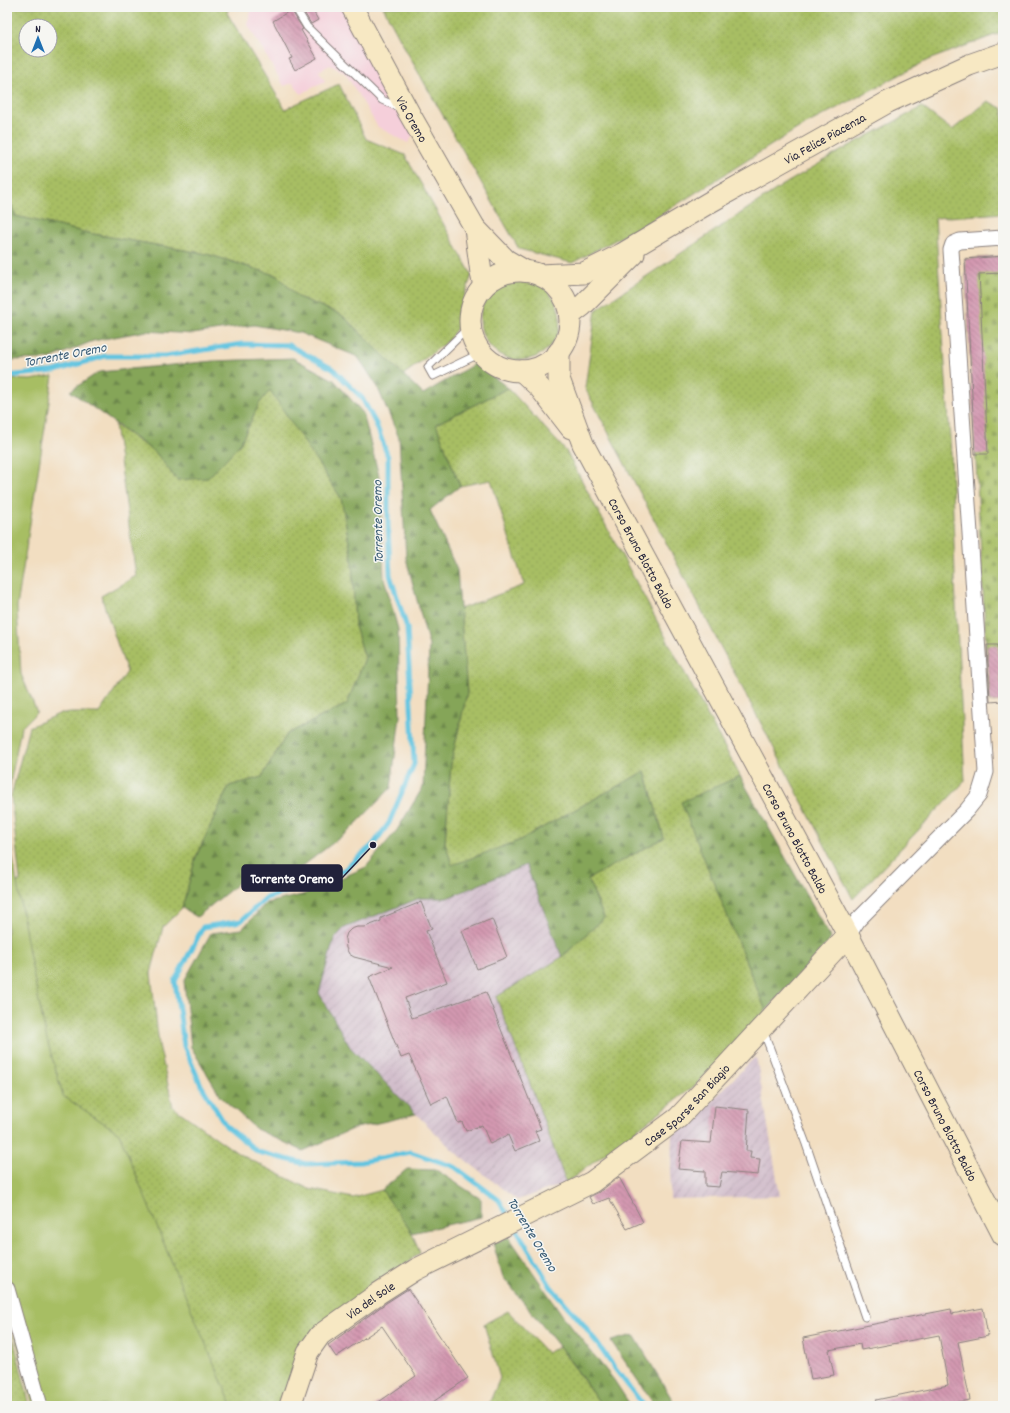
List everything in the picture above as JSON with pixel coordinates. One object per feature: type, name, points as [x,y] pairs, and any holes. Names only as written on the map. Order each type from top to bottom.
[{"type":"main road","name":"Via Oremo","points":[[352,7],[475,228],[506,260],[532,273]]},
{"type":"main road","name":"Via Felice Piacenza","points":[[532,273],[584,273],[622,254],[710,202],[888,102],[969,65],[1003,53]]},
{"type":"main road","name":"Via Oremo","points":[[475,228],[480,273],[484,286]]},
{"type":"main road","name":"Via Felice Piacenza","points":[[570,315],[582,306],[653,236]]},
{"type":"main road","points":[[510,272],[532,273],[551,282],[560,291],[570,315],[570,328],[566,341],[559,352],[549,362],[536,368],[522,371],[507,370],[493,363],[481,353],[473,340],[470,326],[470,312],[475,298],[484,286],[496,277],[510,272]]},
{"type":"main road","name":"Corso Bruno Blotto Baldo","points":[[559,352],[559,379],[583,444],[848,935],[1003,1235]]},
{"type":"main road","name":"Corso Bruno Blotto Baldo","points":[[522,371],[540,388],[583,444]]},
{"type":"main road","name":"Case Sparse San Biagio","points":[[492,1232],[592,1182],[678,1118],[848,935]]},
{"type":"main road","name":"Via del Sole","points":[[290,1406],[308,1352],[320,1334],[415,1270],[492,1232]]},
{"type":"street","points":[[848,935],[858,920],[980,795],[986,772],[952,250],[953,244],[960,241],[1003,238]]},
{"type":"street","points":[[7,1289],[40,1406]]},
{"type":"lane","points":[[295,7],[307,27],[382,100],[410,113]]},
{"type":"lane","points":[[470,326],[428,367],[433,376],[481,353]]},
{"type":"lane","points":[[763,1028],[806,1144],[865,1317]]},
{"type":"shaded area","points":[[252,7],[343,7],[413,135],[408,143],[378,127],[345,73],[330,65],[319,71],[325,81],[301,94],[293,83],[284,86],[248,25]]},
{"type":"shaded area","points":[[526,865],[562,957],[496,997],[538,1105],[566,1183],[517,1200],[455,1152],[350,1047],[319,993],[334,939],[343,928],[420,898],[447,898]]},
{"type":"shaded area","points":[[756,1056],[780,1196],[670,1199],[672,1135],[701,1112]]},
{"type":"green space","points":[[7,7],[229,7],[227,13],[285,109],[339,84],[366,139],[405,155],[472,275],[465,294],[459,325],[448,341],[403,375],[342,315],[298,297],[278,276],[207,254],[88,233],[16,216],[7,196]]},
{"type":"green space","points":[[383,7],[1003,7],[1003,32],[928,60],[797,129],[649,222],[572,263],[519,249],[413,63]]},
{"type":"green space","points":[[988,101],[1003,109],[1003,213],[935,218],[951,453],[956,606],[965,781],[853,899],[585,388],[596,310],[783,185],[849,146],[922,107],[952,130]]},
{"type":"green space","points":[[7,196],[16,216],[88,233],[207,254],[278,276],[298,297],[342,315],[423,394],[476,363],[508,388],[436,424],[460,486],[430,510],[457,570],[467,693],[451,763],[445,842],[452,865],[518,841],[645,771],[664,838],[588,879],[604,918],[562,957],[526,865],[447,898],[420,898],[344,928],[334,939],[319,993],[350,1047],[416,1114],[352,1129],[303,1151],[256,1129],[221,1097],[191,1047],[184,981],[211,933],[242,929],[266,903],[302,895],[366,867],[397,830],[423,787],[429,646],[406,558],[399,438],[377,386],[358,357],[300,333],[254,325],[193,334],[146,331],[93,341],[49,359],[7,360]]},
{"type":"green space","points":[[1003,256],[1003,701],[989,702],[965,259]]},
{"type":"green space","points":[[512,280],[528,280],[549,291],[560,312],[560,328],[549,349],[528,360],[512,360],[498,354],[491,349],[486,342],[480,328],[480,312],[486,298],[491,291],[498,286]]},
{"type":"green space","points":[[293,358],[334,380],[363,413],[379,476],[384,578],[398,629],[400,716],[391,788],[350,830],[296,871],[250,871],[235,886],[197,917],[182,908],[196,857],[229,786],[262,777],[287,734],[347,704],[365,658],[355,626],[352,558],[341,498],[270,390],[259,404],[240,444],[208,478],[177,480],[156,453],[70,391],[99,372],[213,361]]},
{"type":"green space","points":[[53,376],[17,607],[21,674],[37,712],[21,728],[7,800],[7,379],[31,380]]},
{"type":"green space","points":[[508,388],[566,451],[740,776],[682,803],[766,1011],[697,1084],[566,1183],[538,1105],[496,997],[562,957],[604,918],[588,879],[664,838],[645,771],[518,841],[452,866],[445,843],[451,763],[467,693],[460,609],[524,585],[491,480],[460,486],[436,424]]},
{"type":"green space","points":[[270,389],[341,498],[352,558],[355,626],[365,658],[347,704],[287,734],[262,777],[229,786],[196,857],[182,908],[163,927],[151,973],[159,1045],[173,1107],[239,1154],[309,1189],[353,1198],[382,1190],[412,1233],[420,1253],[317,1328],[282,1406],[49,1406],[7,883],[20,881],[11,796],[29,727],[61,713],[99,713],[127,672],[101,596],[136,576],[115,425],[156,453],[177,480],[240,444],[259,404]]},
{"type":"green space","points":[[740,776],[831,939],[766,1011],[681,802]]},
{"type":"green space","points":[[7,824],[30,958],[46,1036],[63,1096],[119,1133],[232,1406],[33,1406],[7,1300]]},
{"type":"green space","points":[[407,1169],[436,1170],[481,1199],[481,1217],[412,1233],[382,1190]]},
{"type":"green space","points":[[509,1237],[565,1319],[614,1380],[631,1406],[602,1406],[567,1356],[503,1277],[493,1243]]},
{"type":"green space","points":[[508,1311],[547,1353],[559,1346],[602,1406],[488,1406],[500,1378],[484,1324]]},
{"type":"green space","points":[[12,1333],[30,1406],[7,1406],[7,1334]]},
{"type":"green space","points":[[634,1335],[676,1406],[655,1406],[611,1341]]},
{"type":"building","points":[[301,7],[311,7],[318,20],[311,24]]},
{"type":"building","points":[[291,10],[303,29],[301,30],[317,58],[295,70],[289,59],[292,58],[273,21]]},
{"type":"building","points":[[1003,256],[1003,273],[979,274],[988,454],[975,454],[965,259]]},
{"type":"building","points":[[987,645],[998,645],[1001,684],[1003,683],[1003,701],[990,702]]},
{"type":"building","points":[[421,902],[432,929],[426,931],[447,982],[405,998],[412,1018],[486,992],[541,1129],[535,1131],[539,1141],[515,1151],[508,1135],[490,1144],[482,1125],[466,1131],[462,1122],[458,1123],[447,1096],[431,1104],[409,1055],[401,1058],[369,977],[393,967],[354,957],[349,954],[346,948],[345,939],[347,933],[351,929],[365,927],[381,921],[381,918]]},
{"type":"building","points":[[492,919],[507,957],[477,969],[462,931]]},
{"type":"building","points":[[715,1106],[749,1110],[746,1151],[751,1151],[750,1158],[760,1159],[758,1175],[722,1172],[719,1187],[705,1186],[705,1171],[678,1169],[682,1141],[711,1143]]},
{"type":"building","points":[[619,1177],[643,1222],[627,1229],[609,1198],[593,1204],[589,1197],[599,1192]]},
{"type":"building","points":[[408,1289],[468,1378],[427,1406],[373,1406],[416,1376],[382,1326],[336,1357],[328,1345]]},
{"type":"building","points":[[983,1308],[988,1336],[958,1342],[970,1400],[937,1406],[877,1406],[876,1400],[948,1385],[939,1335],[861,1350],[860,1344],[829,1350],[834,1375],[811,1379],[803,1338],[951,1309],[952,1314]]},
{"type":"waterway","name":"Torrente Oremo","points":[[7,376],[55,371],[105,356],[165,356],[242,344],[288,345],[333,369],[362,398],[376,424],[388,457],[390,575],[407,628],[414,764],[389,823],[373,845],[343,871],[304,886],[266,898],[241,921],[203,927],[175,981],[184,1046],[201,1085],[226,1126],[258,1152],[306,1164],[361,1162],[411,1152],[455,1167],[499,1200],[510,1219]]},
{"type":"waterway","name":"Torrente Oremo","points":[[514,1225],[551,1287],[584,1325],[644,1406]]},
{"type":"place","name":"Torrente Oremo","points":[[373,845]]}]
